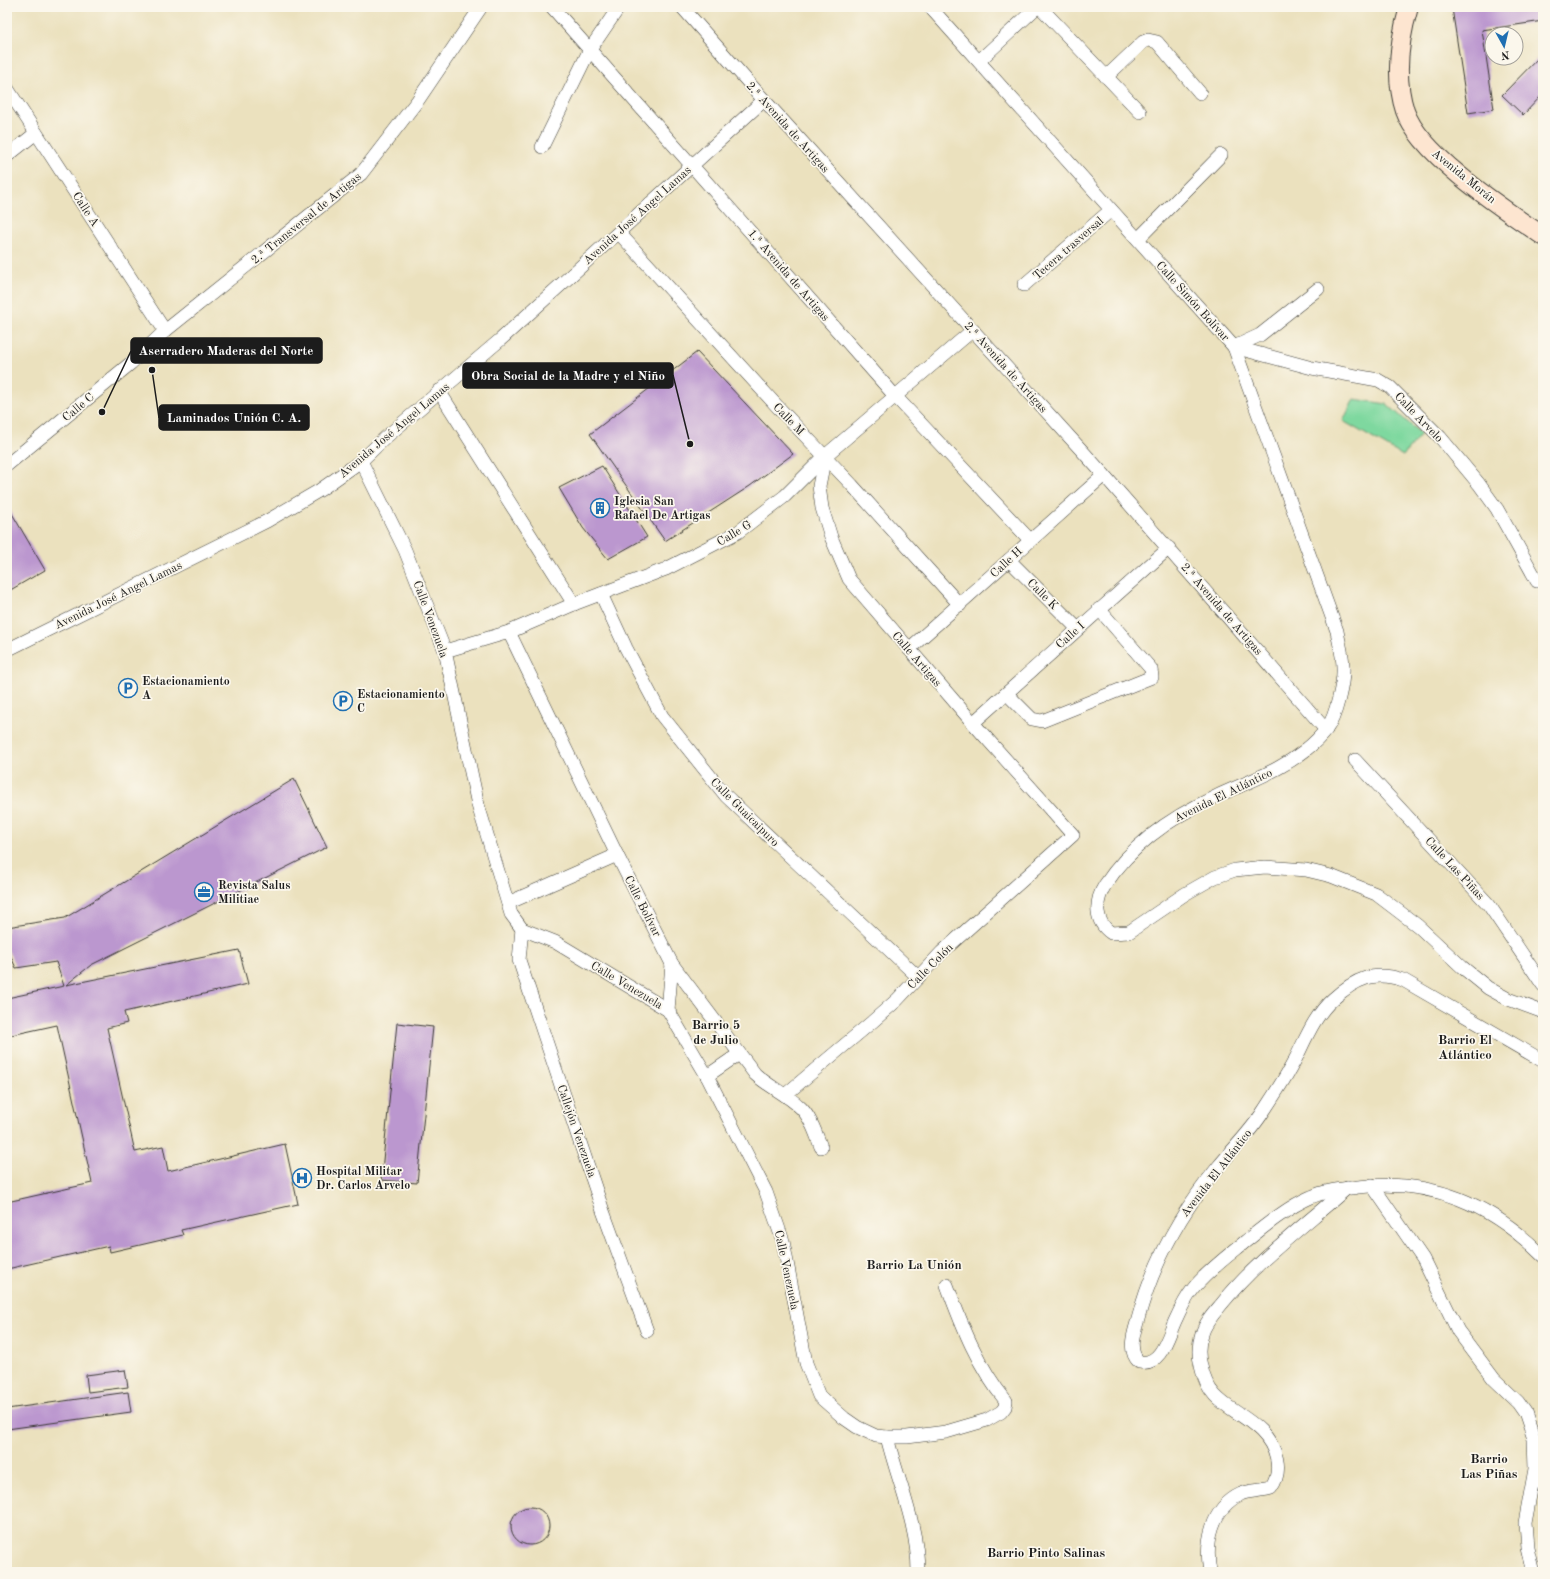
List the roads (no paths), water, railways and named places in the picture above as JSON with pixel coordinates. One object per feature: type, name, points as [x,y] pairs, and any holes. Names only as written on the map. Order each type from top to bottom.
[{"type":"main road","name":"Avenida Morán","points":[[1409,7],[1399,49],[1399,70],[1406,112],[1417,132],[1448,166],[1543,236]]},
{"type":"street","name":"2.ª Transversal de Artigas","points":[[165,331],[361,174],[418,100],[481,7]]},
{"type":"street","name":"1.ª Avenida de Artigas","points":[[552,7],[589,51],[778,262],[895,396],[1030,540]]},
{"type":"street","points":[[542,147],[589,51],[619,7]]},
{"type":"street","name":"2.ª Avenida de Artigas","points":[[682,7],[764,100],[1104,475],[1326,730]]},
{"type":"street","name":"Calle Simón Bolívar","points":[[930,7],[1234,347],[1337,631],[1343,668],[1335,709],[1330,724],[1326,730]]},
{"type":"street","points":[[979,61],[1038,7],[1140,112]]},
{"type":"street","points":[[1106,77],[1143,42],[1153,40],[1157,42],[1200,93]]},
{"type":"street","name":"Calle A","points":[[7,88],[165,331]]},
{"type":"street","name":"Avenida José Angel Lamas","points":[[7,650],[268,521],[320,490],[361,461],[375,446],[500,340],[764,100]]},
{"type":"street","points":[[7,156],[36,133]]},
{"type":"street","points":[[1138,239],[1221,155]]},
{"type":"street","name":"Tecera trasversal","points":[[1024,285],[1111,210]]},
{"type":"street","name":"Calle M","points":[[619,232],[960,605]]},
{"type":"street","points":[[1234,347],[1260,335],[1318,289]]},
{"type":"street","name":"Calle G","points":[[445,650],[509,632],[574,604],[666,569],[738,532],[785,496],[825,456],[973,330]]},
{"type":"street","name":"Calle C","points":[[7,465],[125,368],[165,331]]},
{"type":"street","name":"Calle Arvelo","points":[[1234,347],[1312,368],[1378,380],[1390,387],[1440,437],[1479,484],[1497,510],[1537,581]]},
{"type":"street","points":[[439,391],[574,604]]},
{"type":"street","name":"Calle Artigas","points":[[825,456],[819,486],[822,508],[839,558],[849,579],[973,723],[1073,835]]},
{"type":"street","name":"Calle Venezuela","points":[[361,461],[405,550],[445,650],[478,805],[511,914],[522,928],[554,942],[668,1010],[707,1076],[766,1192],[783,1241],[806,1363],[819,1396],[844,1418],[857,1427],[876,1436],[887,1437],[907,1437],[946,1432],[986,1420],[1001,1412],[1005,1407],[1006,1401],[983,1368],[969,1344],[947,1285]]},
{"type":"street","name":"Calle H","points":[[909,649],[1104,475]]},
{"type":"street","name":"Calle I","points":[[973,723],[1007,694],[1077,628],[1169,548]]},
{"type":"street","name":"Calle K","points":[[1009,560],[1077,628]]},
{"type":"street","name":"Calle Guaicaipuro","points":[[601,594],[626,648],[662,716],[726,796],[918,977]]},
{"type":"street","points":[[1007,694],[1032,720],[1042,721],[1152,677],[1153,672],[1099,610]]},
{"type":"street","name":"Calle Bolívar","points":[[509,632],[617,855],[672,964],[739,1054],[766,1084],[785,1095],[805,1113],[821,1147]]},
{"type":"street","name":"Avenida El Atlántico","points":[[1326,730],[1288,762],[1179,816],[1162,826],[1132,852],[1113,873],[1098,898],[1098,913],[1106,930],[1115,934],[1129,932],[1185,894],[1215,877],[1235,870],[1265,867],[1306,870],[1331,876],[1376,894],[1418,926],[1462,967],[1488,988],[1508,999],[1543,1012]]},
{"type":"street","name":"Calle Las Piñas","points":[[1355,760],[1489,905],[1543,985]]},
{"type":"street","name":"Calle Colón","points":[[785,1095],[872,1022],[942,952],[1073,835]]},
{"type":"street","points":[[508,903],[617,855]]},
{"type":"street","name":"Callejón Venezuela","points":[[522,928],[520,960],[603,1211],[647,1332]]},
{"type":"street","points":[[668,1010],[672,964]]},
{"type":"street","name":"Avenida El Atlántico","points":[[1543,1061],[1404,980],[1389,975],[1376,975],[1347,988],[1332,1000],[1320,1014],[1306,1036],[1289,1070],[1256,1123],[1218,1166],[1175,1225],[1145,1292],[1133,1337],[1132,1348],[1135,1358],[1139,1362],[1144,1363],[1151,1361],[1160,1353],[1184,1302],[1193,1289],[1246,1241],[1275,1219],[1312,1197],[1347,1188],[1372,1185],[1422,1187],[1443,1192],[1479,1207],[1502,1221],[1543,1256]]},
{"type":"street","points":[[707,1076],[739,1054]]},
{"type":"street","points":[[1372,1185],[1423,1259],[1458,1331],[1494,1379],[1518,1402],[1525,1412],[1534,1438],[1535,1468],[1525,1523],[1527,1547],[1533,1572]]},
{"type":"street","points":[[1210,1572],[1209,1545],[1213,1523],[1219,1511],[1240,1494],[1271,1488],[1277,1474],[1278,1463],[1273,1446],[1261,1430],[1214,1396],[1204,1379],[1198,1353],[1202,1333],[1217,1310],[1246,1276],[1347,1188]]},
{"type":"street","points":[[887,1437],[915,1536],[918,1554],[918,1572]]},
{"type":"place","name":"Laminados Unión C. A.","points":[[152,370]]},
{"type":"place","name":"Aserradero Maderas del Norte","points":[[102,412]]},
{"type":"place","name":"Obra Social de la Madre y el Niño","points":[[690,444]]},
{"type":"place","name":"Iglesia San Rafael De Artigas","points":[[600,508]]},
{"type":"place","name":"Estacionamiento A","points":[[128,688]]},
{"type":"place","name":"Estacionamiento C","points":[[343,701]]},
{"type":"place","name":"Revista Salus Militiae","points":[[204,892]]},
{"type":"place","name":"Hospital Militar Dr. Carlos Arvelo","points":[[302,1178]]},
{"type":"district","name":"Barrio 5 de Julio","points":[[716,1032]]},
{"type":"district","name":"Barrio El Atlántico","points":[[1465,1046]]},
{"type":"district","name":"Barrio La Unión","points":[[914,1264]]},
{"type":"district","name":"Barrio Las Piñas","points":[[1489,1466]]},
{"type":"district","name":"Barrio Pinto Salinas","points":[[1046,1552]]}]
